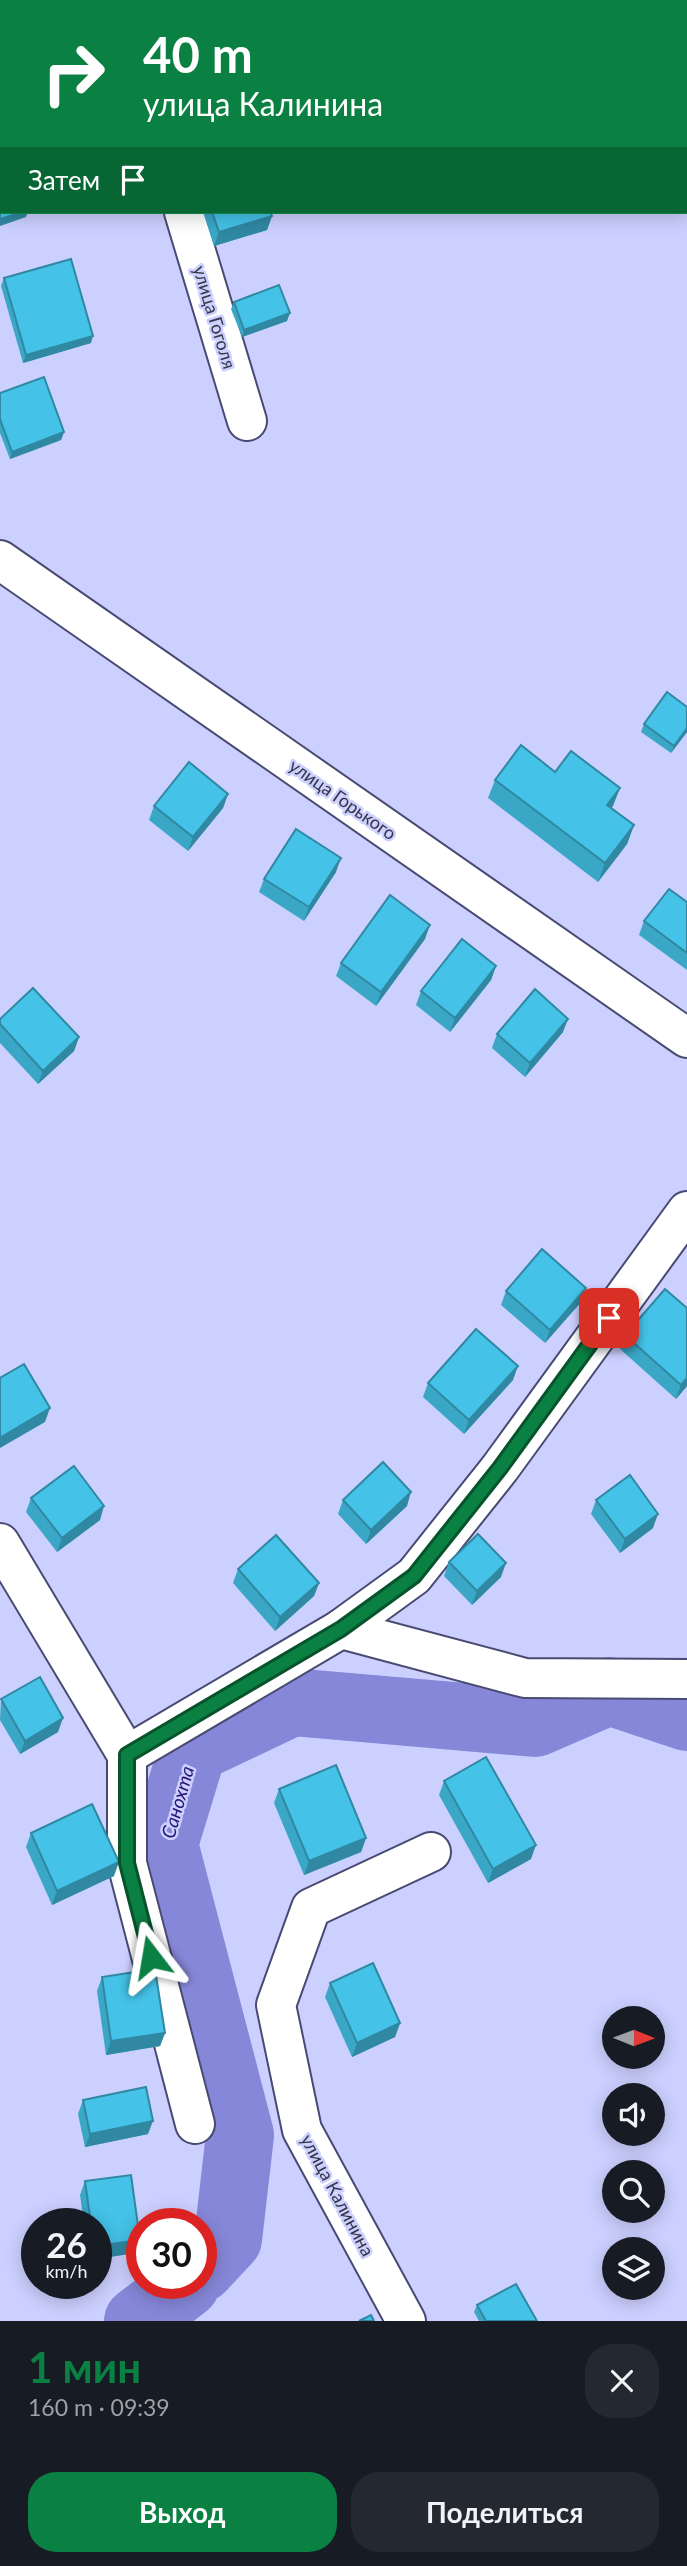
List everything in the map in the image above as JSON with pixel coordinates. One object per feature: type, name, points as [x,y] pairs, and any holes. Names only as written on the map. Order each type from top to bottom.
[{"type":"street","name":"улица Гоголя","points":[[185,214],[247,421]]},
{"type":"street","name":"улица Горького","points":[[0,560],[687,1038]]},
{"type":"street","points":[[127,1755],[341,1629],[414,1576],[500,1468],[687,1211]]},
{"type":"street","points":[[0,1543],[127,1755],[127,1863],[195,2124]]},
{"type":"street","points":[[341,1629],[525,1678],[687,1679]]},
{"type":"street","name":"улица Калинина","points":[[406,2321],[302,2130],[276,2005],[311,1908],[430,1852]]},
{"type":"building","points":[[0,214],[16,214],[0,219]]},
{"type":"building","points":[[213,214],[272,216],[219,232]]},
{"type":"building","points":[[71,259],[93,336],[26,355],[4,278]]},
{"type":"building","points":[[279,285],[290,313],[244,330],[234,302]]},
{"type":"building","points":[[44,377],[64,432],[12,452],[0,419],[0,393]]},
{"type":"building","points":[[667,692],[687,707],[687,728],[674,746],[644,724]]},
{"type":"building","points":[[521,745],[555,772],[571,751],[620,788],[607,805],[634,825],[605,863],[495,780]]},
{"type":"building","points":[[189,762],[228,794],[193,837],[154,806]]},
{"type":"building","points":[[296,829],[341,858],[309,907],[264,879]]},
{"type":"building","points":[[669,889],[687,902],[687,953],[644,921]]},
{"type":"building","points":[[390,895],[430,925],[381,992],[341,963]]},
{"type":"building","points":[[462,939],[496,966],[455,1018],[421,991]]},
{"type":"building","points":[[33,988],[79,1037],[43,1071],[0,1024],[0,1019]]},
{"type":"building","points":[[535,989],[568,1019],[530,1063],[497,1034]]},
{"type":"building","points":[[542,1249],[586,1288],[550,1330],[506,1291]]},
{"type":"building","points":[[665,1289],[687,1308],[687,1378],[681,1385],[625,1335]]},
{"type":"building","points":[[476,1329],[518,1366],[469,1420],[428,1383]]},
{"type":"building","points":[[24,1364],[50,1408],[0,1438],[0,1378]]},
{"type":"building","points":[[383,1462],[411,1492],[371,1530],[343,1500]]},
{"type":"building","points":[[74,1466],[104,1506],[62,1538],[31,1498]]},
{"type":"building","points":[[630,1475],[658,1514],[625,1539],[596,1500]]},
{"type":"building","points":[[478,1534],[506,1563],[477,1591],[449,1562]]},
{"type":"building","points":[[276,1535],[319,1583],[280,1617],[238,1569]]},
{"type":"building","points":[[40,1677],[63,1718],[25,1741],[1,1699]]},
{"type":"building","points":[[486,1757],[536,1845],[493,1869],[444,1781]]},
{"type":"building","points":[[336,1765],[366,1838],[309,1861],[279,1789]]},
{"type":"building","points":[[92,1804],[119,1862],[57,1891],[31,1833]]},
{"type":"building","points":[[373,1963],[400,2023],[357,2043],[330,1983]]},
{"type":"building","points":[[155,1969],[165,2033],[111,2041],[102,1977]]},
{"type":"building","points":[[146,2087],[153,2121],[90,2134],[83,2100]]},
{"type":"building","points":[[131,2175],[136,2208],[126,2208],[126,2242],[112,2244],[112,2208],[89,2208],[85,2181]]},
{"type":"building","points":[[516,2284],[537,2321],[486,2321],[477,2305]]},
{"type":"building","points":[[371,2315],[374,2321],[359,2321]]},
{"type":"waterway","name":"Санохта","points":[[217,2251],[228,2239],[240,2135],[164,1844],[193,1749],[292,1702],[535,1723],[609,1691],[687,1717]]},
{"type":"waterway","name":"Санохта","points":[[138,2321],[167,2299]]},
{"type":"route","points":[[151,1957],[127,1863],[127,1755],[341,1629],[414,1576],[500,1468],[609,1318]]}]
